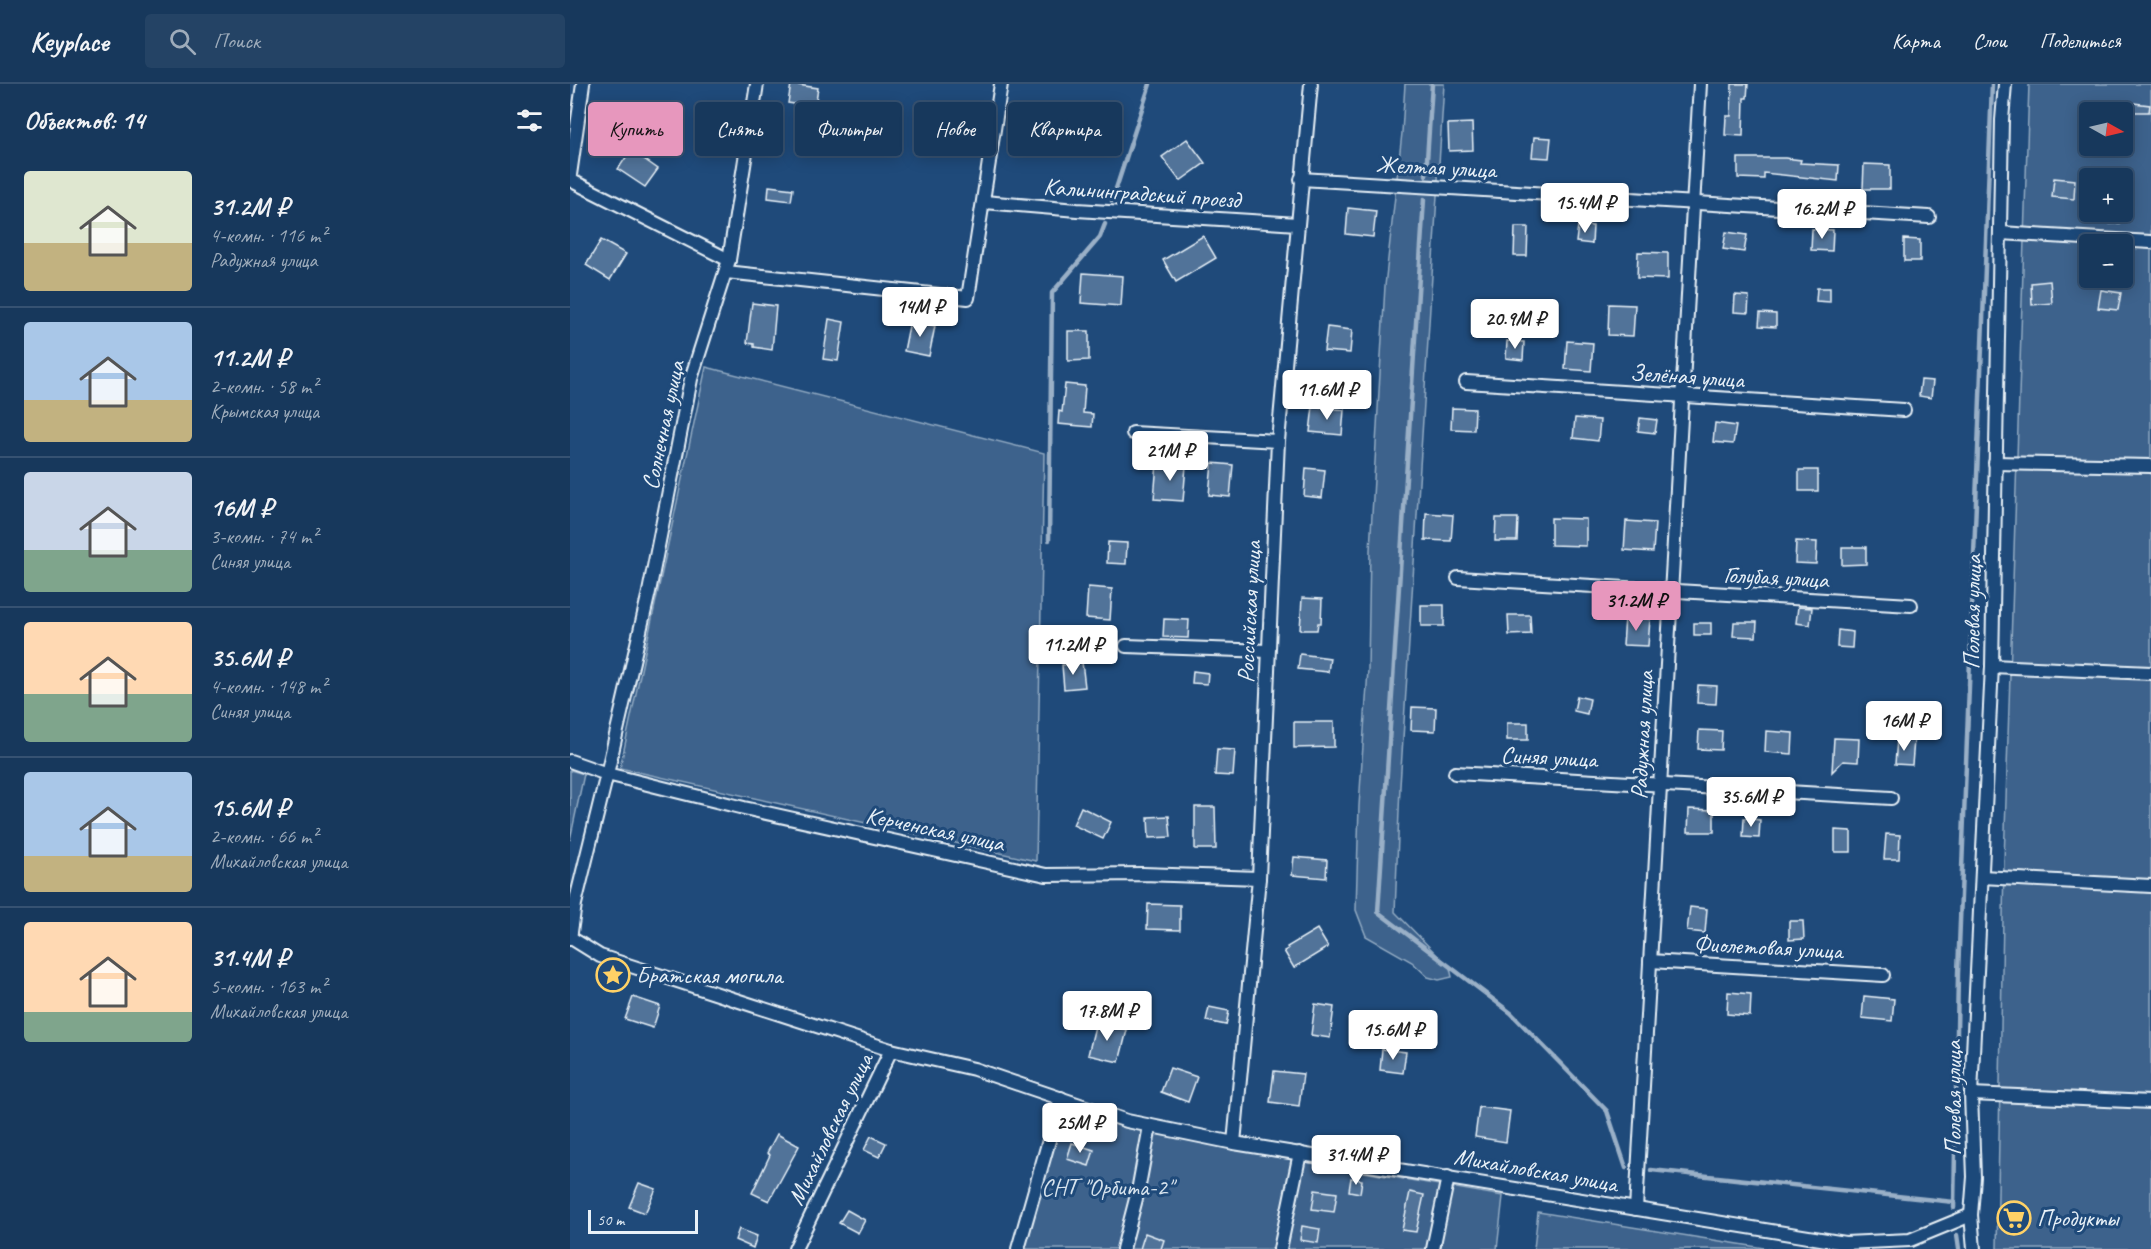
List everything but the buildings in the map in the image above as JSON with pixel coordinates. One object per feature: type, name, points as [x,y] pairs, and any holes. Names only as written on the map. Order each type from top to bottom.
[{"type":"street","points":[[570,175],[583,84]]},
{"type":"street","name":"Солнечная улица","points":[[570,939],[575,904],[649,592],[692,379],[728,266],[757,84]]},
{"type":"street","points":[[570,180],[728,266],[969,298],[1001,84]]},
{"type":"street","name":"Российская улица","points":[[1233,1143],[1259,878],[1278,441],[1311,84]]},
{"type":"street","name":"Радужная улица","points":[[1636,1209],[1700,84]]},
{"type":"street","name":"Полевая улица","points":[[1974,1249],[1971,1215],[1974,1177],[1971,1094],[1992,666],[2002,120],[2005,84]]},
{"type":"street","name":"Желтая улица","points":[[1301,179],[1929,217]]},
{"type":"street","name":"Калининградский проезд","points":[[984,202],[1297,224]]},
{"type":"street","points":[[2001,233],[2151,242]]},
{"type":"street","name":"Зелёная улица","points":[[1466,382],[1904,410]]},
{"type":"street","points":[[1134,433],[1278,441]]},
{"type":"street","points":[[1995,463],[2151,466]]},
{"type":"street","name":"Голубая улица","points":[[1458,578],[1911,606]]},
{"type":"street","points":[[1126,646],[1268,651]]},
{"type":"street","points":[[1992,666],[2151,673]]},
{"type":"street","name":"Керченская улица","points":[[570,761],[607,774],[744,808],[1046,875],[1143,874],[1259,878]]},
{"type":"street","name":"Синяя улица","points":[[1455,773],[1891,798]]},
{"type":"street","points":[[1982,877],[2151,886]]},
{"type":"street","points":[[570,939],[600,956],[891,1050]]},
{"type":"street","name":"Фиолетовая улица","points":[[1650,961],[1883,975]]},
{"type":"street","name":"Михайловская улица","points":[[795,1249],[891,1050],[974,1069],[1127,1121],[1233,1143],[1845,1243],[1910,1239],[1971,1215]]},
{"type":"street","points":[[1971,1094],[2151,1102]]},
{"type":"street","points":[[1017,1249],[1061,1098]]},
{"type":"street","points":[[1123,1249],[1138,1191],[1150,1126]]},
{"type":"street","points":[[1280,1249],[1299,1153]]},
{"type":"street","points":[[1433,1249],[1448,1177]]},
{"type":"green space","points":[[1405,84],[1444,84],[1400,786],[1395,912],[1450,968],[1452,977],[1439,980],[1428,977],[1412,962],[1366,936],[1356,910],[1359,806],[1368,670],[1370,550],[1385,286],[1402,133]]},
{"type":"green space","points":[[2029,84],[2151,84],[2151,1249],[1997,1249],[2004,862]]},
{"type":"green space","points":[[706,367],[1044,453],[1036,861],[620,768]]},
{"type":"green space","points":[[570,770],[584,774],[570,840]]},
{"type":"green space","name":"СНТ \"Орбита-2\"","points":[[1065,1106],[1129,1128],[1288,1159],[1503,1196],[1497,1249],[1023,1249]]},
{"type":"green space","points":[[1538,1212],[1770,1249],[1534,1249]]},
{"type":"waterway","points":[[1112,201],[1150,84]]},
{"type":"waterway","points":[[1426,175],[1432,84]]},
{"type":"waterway","points":[[1954,1208],[1958,974],[1992,84]]},
{"type":"waterway","points":[[1424,199],[1378,912],[1511,1013],[1607,1111],[1626,1168]]},
{"type":"waterway","points":[[1049,540],[1052,293],[1100,237],[1105,224]]},
{"type":"waterway","points":[[1651,1170],[1954,1202]]},
{"type":"waterway","points":[[1957,1235],[1959,1249]]},
{"type":"place","name":"Братская могила","points":[[613,975]]},
{"type":"place","name":"Продукты","points":[[2014,1218]]}]
